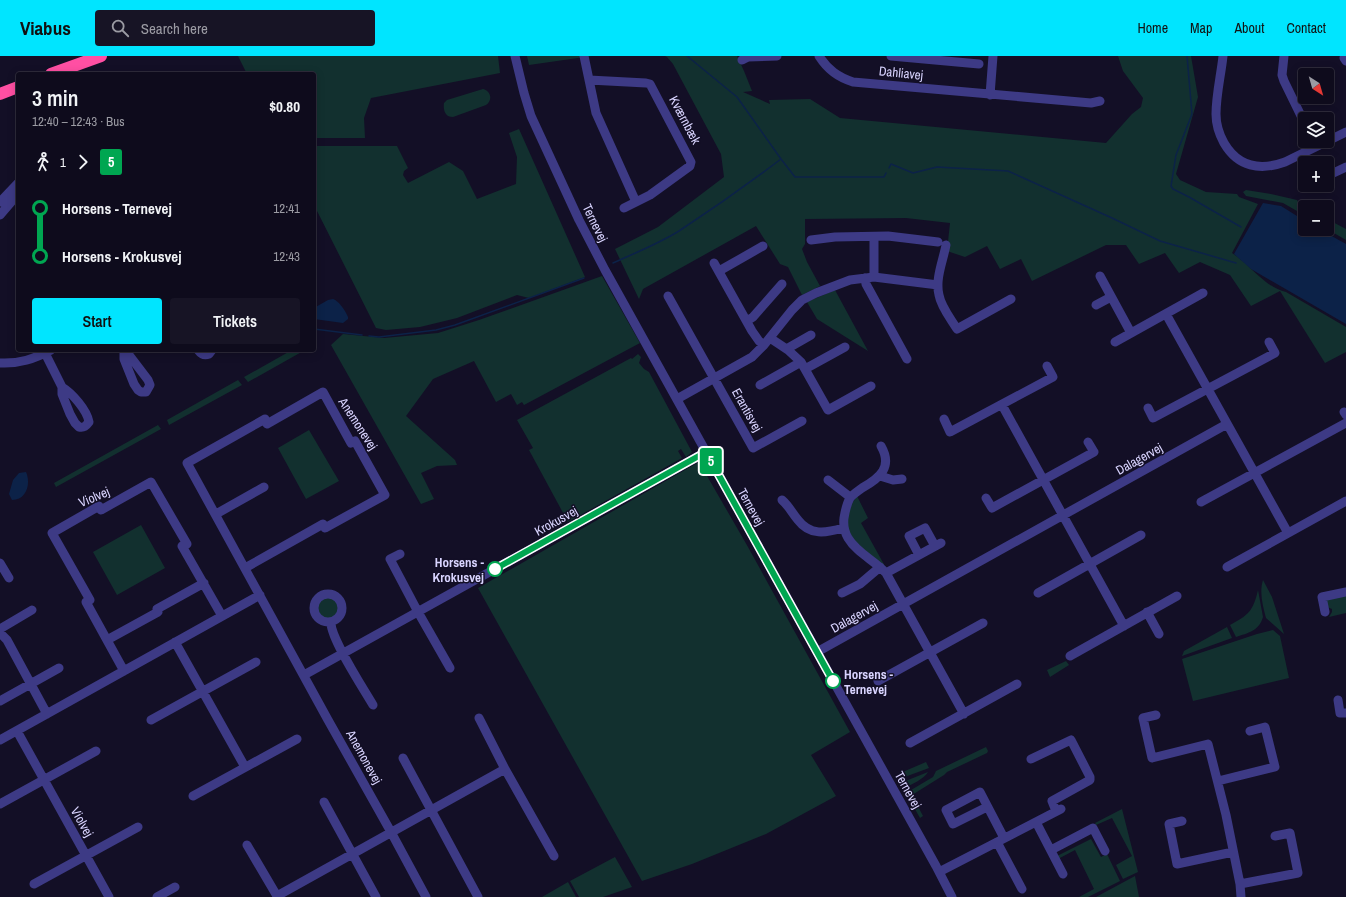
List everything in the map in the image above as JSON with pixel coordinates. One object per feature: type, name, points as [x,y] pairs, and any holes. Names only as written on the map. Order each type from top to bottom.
[{"type":"highway","points":[[57,72],[101,56]]},
{"type":"highway","points":[[0,94],[16,88]]},
{"type":"street","name":"Ternevej","points":[[515,56],[531,116],[579,220],[605,270],[940,872],[952,897]]},
{"type":"street","points":[[584,56],[596,113],[636,202]]},
{"type":"street","points":[[742,60],[748,57],[777,56]]},
{"type":"street","name":"Dahliavej","points":[[819,56],[834,73],[853,82],[1091,103],[1100,101]]},
{"type":"street","points":[[891,56],[964,59],[979,64]]},
{"type":"street","points":[[990,95],[993,56]]},
{"type":"street","points":[[1223,56],[1216,114],[1217,125],[1220,136],[1233,156],[1249,165],[1276,166],[1308,148]]},
{"type":"street","points":[[1284,56],[1282,74],[1299,112]]},
{"type":"street","name":"Kværnbæk","points":[[589,80],[650,84],[691,160],[692,164],[690,166],[650,195],[624,208]]},
{"type":"street","points":[[1334,137],[1346,132]]},
{"type":"street","points":[[1334,173],[1346,167]]},
{"type":"street","points":[[0,202],[16,185]]},
{"type":"street","points":[[0,215],[16,196]]},
{"type":"street","points":[[811,240],[835,237],[902,237],[942,244],[938,286],[940,300],[957,329],[1011,299]]},
{"type":"street","points":[[874,237],[870,277],[866,284],[907,359]]},
{"type":"street","points":[[763,246],[716,267],[756,336],[764,345]]},
{"type":"street","points":[[1100,276],[1131,333]]},
{"type":"street","points":[[677,399],[752,357],[770,338],[792,310],[802,300],[816,293],[850,280],[870,277],[938,286]]},
{"type":"street","points":[[747,320],[753,317],[782,284]]},
{"type":"street","points":[[1115,342],[1203,294]]},
{"type":"street","name":"Erantisvej","points":[[668,296],[753,448],[802,421]]},
{"type":"street","points":[[1096,305],[1111,297]]},
{"type":"street","points":[[1166,314],[1288,534]]},
{"type":"street","points":[[788,350],[790,347],[811,335]]},
{"type":"street","points":[[770,338],[788,350],[803,366],[828,410],[871,386]]},
{"type":"street","points":[[1148,408],[1154,418],[1208,389],[1275,352],[1269,342]]},
{"type":"street","name":"Erantisvej","points":[[760,385],[845,347]]},
{"type":"street","points":[[0,363],[12,364],[26,361],[48,352],[62,386]]},
{"type":"street","points":[[199,352],[204,355],[210,352]]},
{"type":"street","points":[[944,419],[950,432],[1053,377],[1047,366]]},
{"type":"street","name":"Anemonevej","points":[[245,568],[323,524],[325,528],[385,495],[355,441],[351,443],[323,392],[267,424],[265,420],[187,463],[304,675],[392,832],[426,897]]},
{"type":"street","points":[[1002,405],[1124,626]]},
{"type":"street","points":[[1201,502],[1346,423]]},
{"type":"street","name":"Dalagervej","points":[[817,652],[1227,424]]},
{"type":"street","points":[[986,498],[992,508],[1094,452],[1088,442]]},
{"type":"street","points":[[881,446],[886,460],[884,468],[880,476],[850,497],[845,513],[843,528],[854,546],[883,570],[964,714]]},
{"type":"street","name":"Krokusvej","points":[[304,675],[706,452]]},
{"type":"street","points":[[880,476],[893,480],[902,479]]},
{"type":"street","points":[[828,480],[850,497]]},
{"type":"street","name":"Violvej","points":[[124,670],[86,602],[90,600],[52,533],[99,506],[101,510],[151,482],[187,544],[182,546],[222,616]]},
{"type":"street","points":[[216,514],[264,487]]},
{"type":"street","points":[[782,500],[789,506],[797,519],[810,530],[818,533],[827,533],[843,528]]},
{"type":"street","points":[[1227,568],[1346,501]]},
{"type":"street","name":"Dalagervej","points":[[842,592],[860,584],[883,570],[919,555],[938,544],[925,528],[909,536],[919,555]]},
{"type":"street","points":[[1038,594],[1141,535]]},
{"type":"street","points":[[400,554],[390,559],[450,668]]},
{"type":"street","points":[[0,563],[9,578]]},
{"type":"street","points":[[107,640],[158,612],[157,609],[204,583]]},
{"type":"street","points":[[1325,612],[1322,597],[1346,592]]},
{"type":"street","points":[[0,740],[260,595]]},
{"type":"street","points":[[1070,656],[1177,596]]},
{"type":"street","points":[[0,629],[32,610]]},
{"type":"street","points":[[1148,612],[1159,634]]},
{"type":"street","points":[[330,623],[343,653],[373,705]]},
{"type":"street","points":[[878,681],[983,624]]},
{"type":"street","points":[[0,633],[7,640],[47,714]]},
{"type":"street","points":[[175,642],[245,767]]},
{"type":"street","points":[[151,720],[256,662]]},
{"type":"street","points":[[0,701],[58,668]]},
{"type":"street","points":[[910,743],[1017,684]]},
{"type":"street","points":[[1338,700],[1340,714],[1346,713]]},
{"type":"street","points":[[1156,715],[1143,718],[1152,758],[1208,744],[1218,781],[1240,884],[1241,897]]},
{"type":"street","points":[[479,718],[505,769],[554,856]]},
{"type":"street","points":[[1218,781],[1275,766],[1265,727],[1250,731]]},
{"type":"street","name":"Violvej","points":[[17,731],[109,897]]},
{"type":"street","points":[[193,796],[297,739]]},
{"type":"street","points":[[940,872],[1059,810],[1052,800],[1090,780],[1071,740],[1031,759]]},
{"type":"street","points":[[0,804],[96,751]]},
{"type":"street","points":[[403,758],[478,897]]},
{"type":"street","points":[[247,845],[277,896],[505,769]]},
{"type":"street","points":[[324,802],[376,897]]},
{"type":"street","points":[[987,807],[1022,889]]},
{"type":"street","points":[[1182,821],[1169,824],[1178,864],[1233,852]]},
{"type":"street","points":[[1036,822],[1063,874]]},
{"type":"street","name":"Violvej","points":[[34,884],[138,827]]},
{"type":"street","points":[[1051,850],[1093,828],[1105,851]]},
{"type":"street","points":[[1240,884],[1298,872],[1290,833],[1275,836]]},
{"type":"street","points":[[157,897],[175,887]]},
{"type":"green space","points":[[238,56],[498,56],[500,73],[371,98],[364,118],[365,138],[316,138],[316,72],[246,72]]},
{"type":"green space","points":[[527,56],[592,56],[529,65]]},
{"type":"green space","points":[[665,56],[737,56],[752,91],[743,92],[770,104],[769,100],[810,99],[840,118],[1106,143],[1132,114],[1141,107],[1143,98],[1123,71],[1118,56],[1191,56],[1198,97],[1176,174],[1180,180],[1206,192],[1237,194],[1239,197],[1258,204],[1232,253],[1264,281],[1346,327],[1346,352],[1325,363],[1280,291],[1251,306],[1230,275],[1200,262],[1179,273],[1165,253],[1139,264],[1126,245],[1106,245],[1032,281],[1021,259],[1000,269],[987,246],[965,257],[947,251],[950,223],[906,218],[805,219],[805,244],[802,249],[820,286],[802,295],[788,267],[780,264],[756,226],[643,289],[639,299],[615,249],[658,227],[724,177],[721,154],[673,64]]},
{"type":"green space","points":[[483,89],[488,92],[490,96],[490,101],[486,105],[453,117],[448,116],[445,113],[444,103],[447,100]]},
{"type":"green space","points":[[519,129],[585,277],[529,298],[517,295],[457,318],[420,327],[386,330],[376,328],[316,209],[316,146],[397,146],[408,168],[404,171],[403,175],[408,183],[449,162],[463,171],[477,199],[516,184],[517,157],[509,133]]},
{"type":"green space","points":[[1246,190],[1297,200],[1298,210],[1297,211],[1283,203],[1246,196],[1243,192]]},
{"type":"green space","points":[[1334,223],[1346,229],[1346,240],[1334,233]]},
{"type":"green space","points":[[602,276],[640,343],[524,405],[522,402],[517,405],[511,394],[496,402],[474,361],[433,379],[406,416],[455,460],[457,465],[437,466],[421,473],[434,499],[421,504],[331,345],[343,334],[384,338],[438,333]]},
{"type":"green space","points":[[835,290],[868,351],[817,319],[807,302]]},
{"type":"green space","points":[[288,352],[301,352],[248,382],[244,377]]},
{"type":"green space","points":[[638,354],[641,357],[639,363],[649,372],[692,452],[686,457],[681,449],[678,451],[682,458],[568,522],[529,450],[533,448],[517,420],[631,358],[632,359]]},
{"type":"green space","points":[[238,380],[242,385],[169,425],[167,420]]},
{"type":"green space","points":[[158,425],[161,429],[56,487],[54,483]]},
{"type":"green space","points":[[309,430],[339,481],[306,499],[278,448]]},
{"type":"green space","points":[[699,462],[748,547],[850,732],[811,755],[836,796],[766,834],[692,864],[642,881],[478,588]]},
{"type":"green space","points":[[857,496],[868,518],[861,523],[886,568],[855,543],[848,532],[847,521],[849,508]]},
{"type":"green space","points":[[141,525],[165,568],[117,595],[93,552]]},
{"type":"green space","points":[[1263,580],[1272,597],[1284,634],[1266,618],[1261,595]]},
{"type":"green space","points":[[1258,590],[1263,617],[1261,622],[1252,631],[1236,637],[1230,625],[1249,612],[1252,608]]},
{"type":"green space","points":[[1346,596],[1346,613],[1329,617],[1332,609],[1327,607],[1326,599]]},
{"type":"green space","points":[[328,597],[333,598],[339,604],[339,614],[333,620],[328,621],[323,620],[317,614],[316,609],[317,604],[323,598]]},
{"type":"green space","points":[[1227,627],[1232,638],[1182,656],[1184,651]]},
{"type":"green space","points":[[1273,630],[1280,636],[1289,678],[1193,701],[1182,659]]},
{"type":"green space","points":[[1066,661],[1069,665],[1050,677],[1047,670]]},
{"type":"green space","points":[[986,747],[988,751],[987,753],[947,772],[912,795],[923,816],[920,818],[906,793],[933,777],[936,771]]},
{"type":"green space","points":[[926,762],[929,768],[902,778],[898,774]]},
{"type":"green space","points":[[928,772],[921,779],[905,788],[903,782]]},
{"type":"green space","points":[[1122,809],[1138,872],[1123,879],[1116,865],[1132,856],[1112,818],[1096,825],[1095,823]]},
{"type":"green space","points":[[1091,839],[1101,857],[1107,854],[1120,881],[1088,897],[1079,897],[1094,889],[1075,850],[1058,859],[1057,856]]},
{"type":"green space","points":[[615,857],[632,887],[603,897],[579,897],[570,881]]},
{"type":"green space","points":[[1135,876],[1139,897],[1096,897]]},
{"type":"green space","points":[[568,882],[576,897],[542,897]]},
{"type":"water","points":[[1263,203],[1281,206],[1298,217],[1298,236],[1332,236],[1346,244],[1346,324],[1251,269],[1234,254]]},
{"type":"water","points":[[333,299],[342,306],[348,319],[343,323],[316,319],[316,307]]},
{"type":"water","points":[[26,472],[28,486],[24,494],[17,499],[12,500],[9,494],[13,480],[19,473]]},
{"type":"waterway","points":[[687,56],[737,97],[781,159]]},
{"type":"waterway","points":[[1187,56],[1192,114],[1176,155],[1171,186],[1173,189],[1241,227]]},
{"type":"waterway","points":[[613,263],[671,236],[731,196],[781,159],[795,177],[884,177],[886,173]]},
{"type":"waterway","points":[[889,168],[891,164],[913,173],[937,167],[1008,171],[1160,241],[1236,263]]},
{"type":"waterway","points":[[369,336],[379,337],[436,330],[455,325],[584,278]]},
{"type":"waterway","points":[[316,329],[362,335]]},
{"type":"bus line","name":"5","points":[[495,569],[706,452],[833,681]]},
{"type":"place","name":"Horsens - Krokusvej","points":[[495,569]]},
{"type":"place","name":"Horsens - Ternevej","points":[[833,681]]}]
